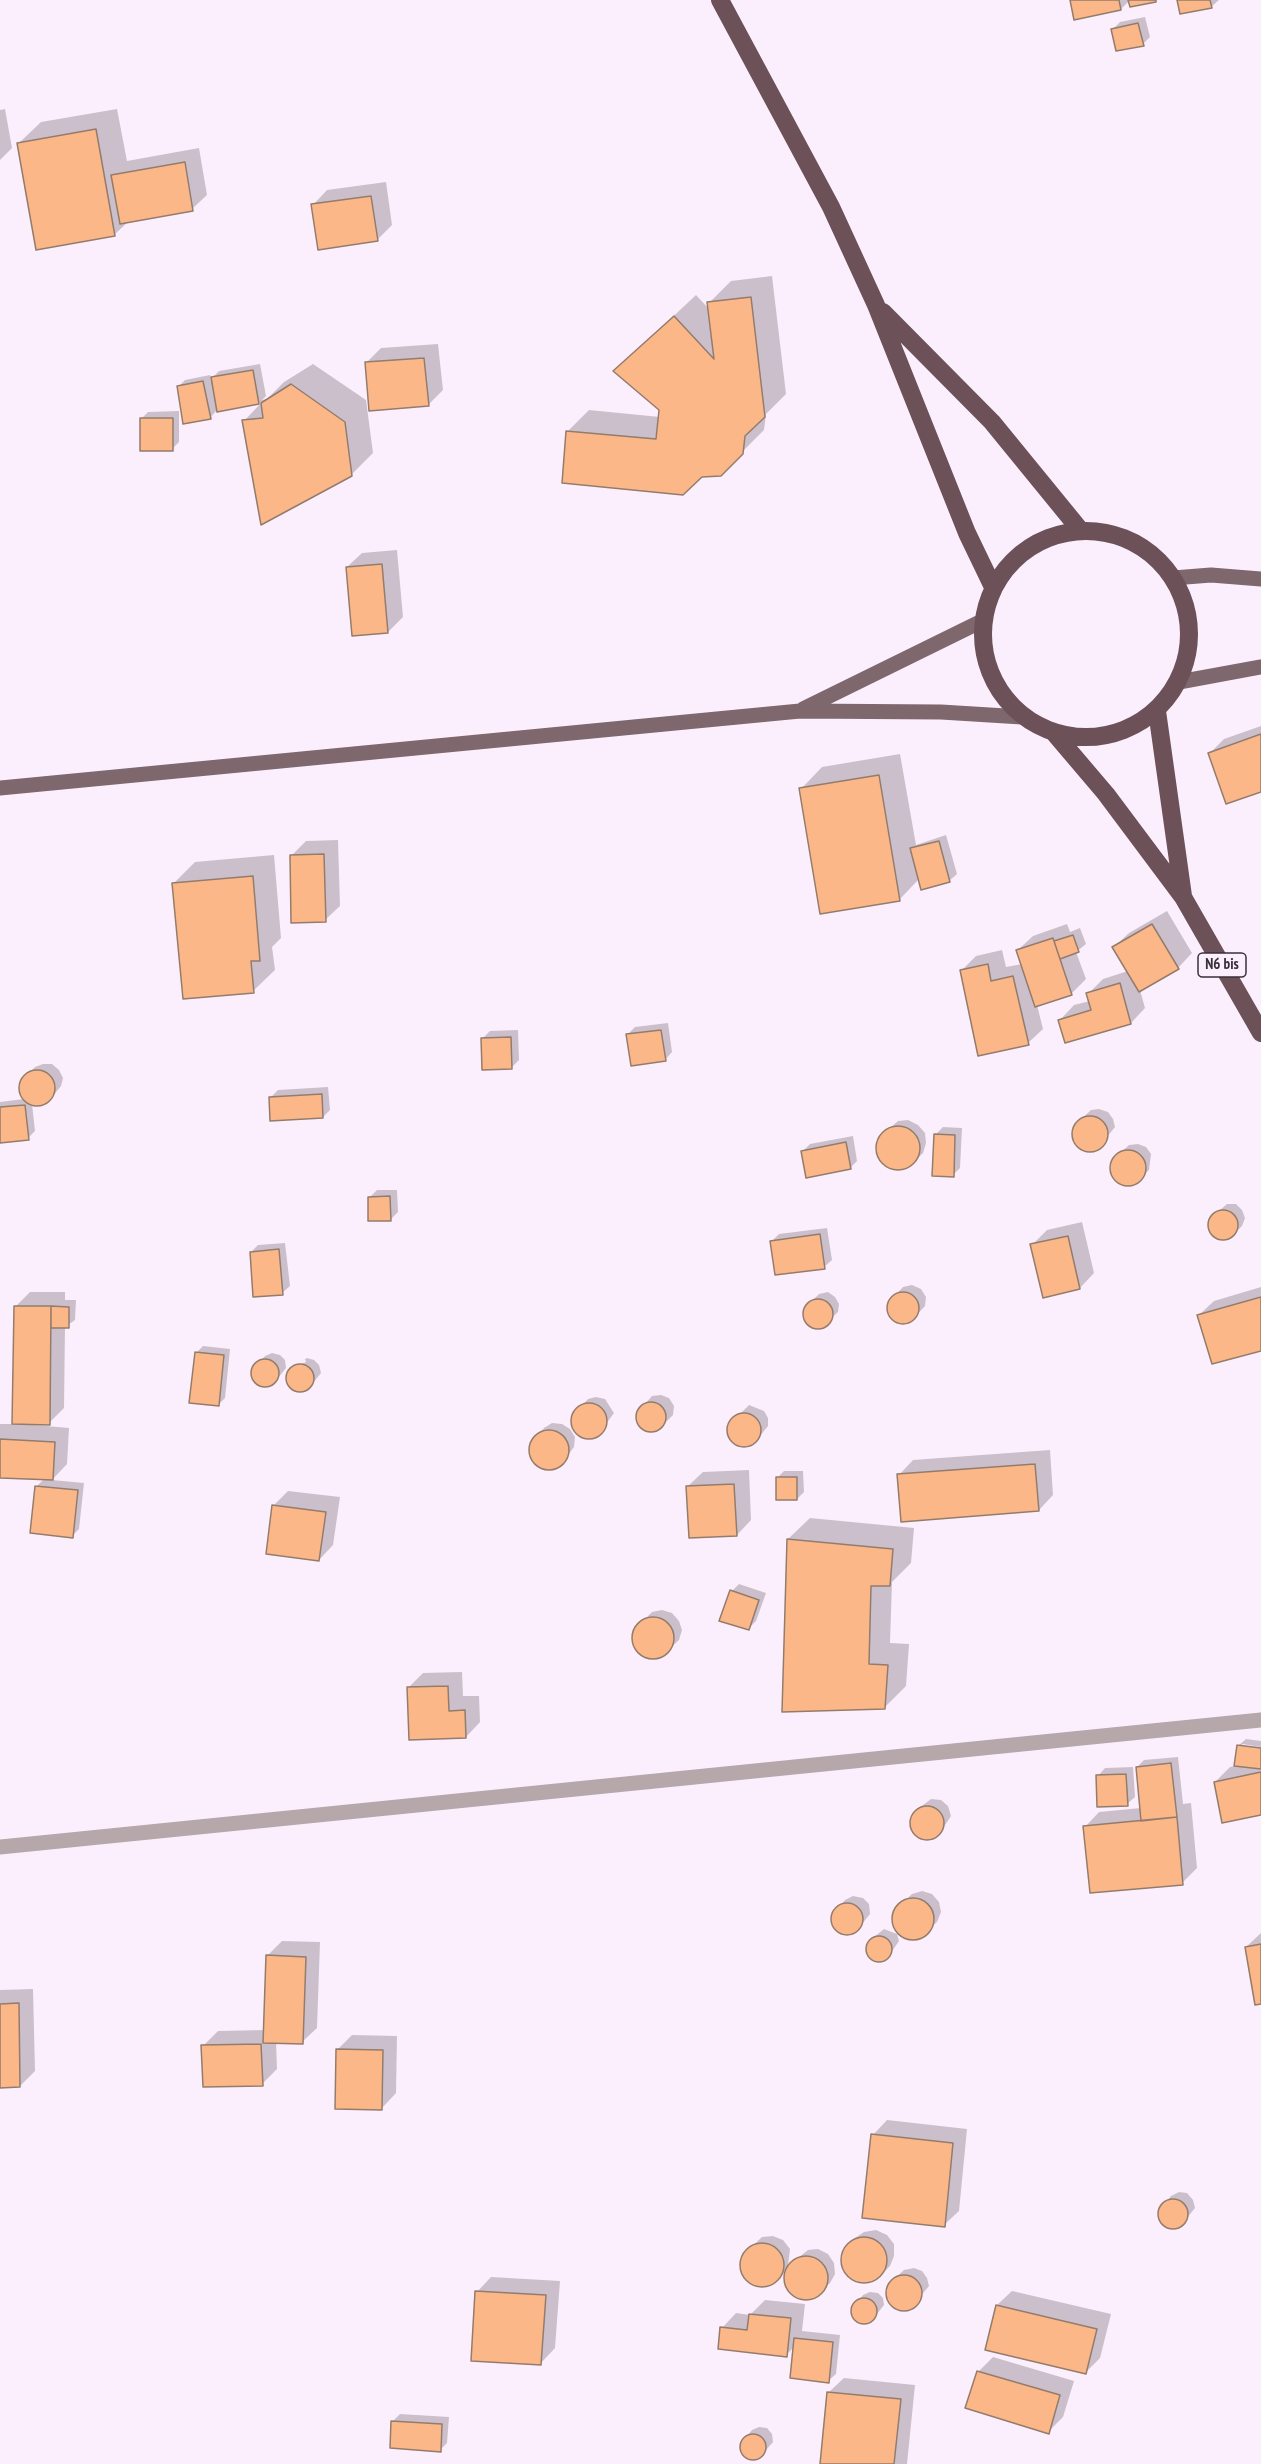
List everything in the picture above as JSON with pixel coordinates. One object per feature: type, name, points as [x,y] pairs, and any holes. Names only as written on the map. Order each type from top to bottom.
[{"type":"highway","points":[[720,0],[831,207],[876,305],[967,533],[993,587]]},
{"type":"highway","points":[[876,305],[992,422],[1081,531]]},
{"type":"highway","points":[[1081,531],[1117,535],[1149,551],[1173,578],[1187,611],[1190,629],[1189,648],[1179,682],[1157,711],[1126,730],[1091,738],[1055,734],[1022,717],[998,691],[984,657],[982,621],[993,587],[1014,558],[1031,547],[1045,538],[1081,531]]},
{"type":"highway","points":[[1157,711],[1184,897]]},
{"type":"highway","points":[[1055,734],[1106,794],[1184,897]]},
{"type":"highway","name":"N6 bis","points":[[1184,897],[1261,1033]]},
{"type":"main road","points":[[1173,578],[1211,575],[1261,579]]},
{"type":"main road","points":[[800,711],[982,621]]},
{"type":"main road","points":[[1179,682],[1261,667]]},
{"type":"main road","points":[[0,788],[800,711],[941,712],[1022,717]]},
{"type":"street","points":[[0,1847],[1261,1720]]},
{"type":"building","points":[[1070,0],[1119,0],[1121,10],[1074,20]]},
{"type":"building","points":[[1128,0],[1156,0],[1156,2],[1130,7]]},
{"type":"building","points":[[1177,0],[1210,0],[1212,8],[1180,14]]},
{"type":"building","points":[[1138,23],[1144,46],[1116,51],[1111,29]]},
{"type":"building","points":[[96,129],[115,236],[36,250],[17,143]]},
{"type":"building","points":[[185,162],[193,211],[120,224],[111,175]]},
{"type":"building","points":[[371,196],[378,241],[318,250],[311,204]]},
{"type":"building","points":[[751,297],[765,417],[745,436],[743,454],[721,476],[702,477],[683,495],[562,483],[566,431],[656,439],[659,410],[613,371],[674,316],[714,359],[707,302]]},
{"type":"building","points":[[424,358],[429,406],[369,411],[365,362]]},
{"type":"building","points":[[253,370],[259,404],[217,412],[211,377]]},
{"type":"building","points":[[203,381],[211,419],[183,424],[177,386]]},
{"type":"building","points":[[291,384],[345,422],[352,476],[261,525],[242,420],[263,418],[261,403]]},
{"type":"building","points":[[140,418],[173,418],[173,451],[140,451]]},
{"type":"building","points":[[382,564],[388,633],[352,636],[346,567]]},
{"type":"building","points":[[1261,734],[1261,792],[1226,804],[1208,753]]},
{"type":"building","points":[[879,775],[900,901],[820,914],[799,788]]},
{"type":"building","points":[[939,841],[950,882],[921,890],[910,848]]},
{"type":"building","points":[[324,854],[326,922],[291,923],[290,855]]},
{"type":"building","points":[[253,876],[260,961],[251,961],[254,993],[183,999],[172,883]]},
{"type":"building","points":[[1152,924],[1179,969],[1139,992],[1112,947]]},
{"type":"building","points":[[1073,935],[1079,952],[1060,959],[1054,941]]},
{"type":"building","points":[[1053,938],[1072,995],[1035,1007],[1016,950]]},
{"type":"building","points":[[988,964],[991,981],[1013,976],[1029,1045],[978,1056],[960,970]]},
{"type":"building","points":[[1120,983],[1131,1024],[1065,1043],[1058,1020],[1091,1010],[1086,993]]},
{"type":"building","points":[[661,1030],[666,1061],[631,1066],[626,1034]]},
{"type":"building","points":[[511,1037],[512,1069],[482,1070],[481,1038]]},
{"type":"building","points":[[37,1070],[50,1075],[55,1088],[50,1101],[37,1106],[24,1101],[19,1088],[24,1075]]},
{"type":"building","points":[[322,1094],[323,1118],[270,1121],[269,1097]]},
{"type":"building","points":[[25,1105],[29,1140],[0,1143],[0,1107]]},
{"type":"building","points":[[1090,1116],[1103,1121],[1108,1134],[1103,1147],[1090,1152],[1077,1147],[1072,1134],[1077,1121]]},
{"type":"building","points":[[898,1126],[913,1133],[920,1148],[913,1163],[898,1170],[883,1163],[876,1148],[883,1133]]},
{"type":"building","points":[[934,1134],[955,1135],[954,1177],[932,1176]]},
{"type":"building","points":[[846,1142],[851,1169],[806,1178],[801,1151]]},
{"type":"building","points":[[1128,1150],[1140,1156],[1146,1168],[1140,1180],[1128,1186],[1116,1180],[1110,1168],[1116,1156]]},
{"type":"building","points":[[390,1196],[391,1221],[368,1221],[368,1197]]},
{"type":"building","points":[[1223,1210],[1234,1214],[1238,1225],[1234,1236],[1223,1240],[1212,1236],[1208,1225],[1212,1214]]},
{"type":"building","points":[[820,1234],[825,1269],[775,1275],[770,1241]]},
{"type":"building","points":[[1068,1236],[1080,1289],[1043,1298],[1030,1244]]},
{"type":"building","points":[[279,1249],[283,1295],[253,1297],[250,1252]]},
{"type":"building","points":[[903,1292],[914,1297],[919,1308],[914,1319],[903,1324],[892,1319],[887,1308],[892,1297]]},
{"type":"building","points":[[1261,1297],[1261,1351],[1212,1364],[1197,1315]]},
{"type":"building","points":[[818,1299],[828,1304],[833,1314],[828,1324],[818,1329],[808,1324],[803,1314],[808,1304]]},
{"type":"building","points":[[14,1306],[51,1306],[50,1425],[12,1424]]},
{"type":"building","points":[[51,1306],[69,1307],[69,1328],[51,1328]]},
{"type":"building","points":[[195,1352],[224,1355],[219,1406],[189,1403]]},
{"type":"building","points":[[265,1359],[275,1363],[279,1373],[275,1383],[265,1387],[255,1383],[251,1373],[255,1363]]},
{"type":"building","points":[[300,1364],[310,1368],[314,1378],[310,1388],[300,1392],[290,1388],[286,1378],[290,1368]]},
{"type":"building","points":[[651,1402],[662,1406],[666,1417],[662,1428],[651,1432],[640,1428],[636,1417],[640,1406]]},
{"type":"building","points":[[589,1403],[601,1409],[607,1421],[601,1433],[589,1439],[577,1433],[571,1421],[577,1409]]},
{"type":"building","points":[[744,1413],[756,1418],[761,1430],[756,1442],[744,1447],[732,1442],[727,1430],[732,1418]]},
{"type":"building","points":[[549,1430],[563,1436],[569,1450],[563,1464],[549,1470],[535,1464],[529,1450],[535,1436]]},
{"type":"building","points":[[0,1439],[55,1442],[53,1480],[0,1478]]},
{"type":"building","points":[[1035,1464],[1039,1511],[901,1522],[897,1474]]},
{"type":"building","points":[[776,1477],[797,1477],[797,1500],[776,1500]]},
{"type":"building","points":[[734,1484],[737,1536],[689,1538],[686,1486]]},
{"type":"building","points":[[35,1486],[78,1490],[73,1538],[30,1533]]},
{"type":"building","points":[[272,1505],[326,1512],[319,1561],[266,1554]]},
{"type":"building","points":[[787,1539],[893,1549],[890,1586],[871,1586],[869,1664],[888,1665],[885,1709],[782,1712]]},
{"type":"building","points":[[730,1590],[759,1600],[749,1630],[719,1621]]},
{"type":"building","points":[[653,1617],[668,1623],[674,1638],[668,1653],[653,1659],[638,1653],[632,1638],[638,1623]]},
{"type":"building","points":[[448,1686],[449,1711],[465,1710],[466,1738],[409,1740],[407,1687]]},
{"type":"building","points":[[1237,1745],[1261,1748],[1261,1769],[1234,1766]]},
{"type":"building","points":[[1171,1763],[1177,1817],[1141,1821],[1136,1767]]},
{"type":"building","points":[[1261,1772],[1261,1815],[1222,1823],[1214,1782]]},
{"type":"building","points":[[1126,1774],[1128,1806],[1097,1807],[1096,1775]]},
{"type":"building","points":[[927,1806],[939,1811],[944,1823],[939,1835],[927,1840],[915,1835],[910,1823],[915,1811]]},
{"type":"building","points":[[1177,1817],[1183,1885],[1090,1893],[1083,1826]]},
{"type":"building","points":[[913,1898],[927,1905],[934,1919],[927,1933],[913,1940],[899,1933],[892,1919],[899,1905]]},
{"type":"building","points":[[847,1903],[858,1908],[863,1919],[858,1930],[847,1935],[836,1930],[831,1919],[836,1908]]},
{"type":"building","points":[[879,1936],[888,1940],[892,1949],[888,1958],[879,1962],[870,1958],[866,1949],[870,1940]]},
{"type":"building","points":[[1261,1944],[1261,2004],[1255,2005],[1245,1947]]},
{"type":"building","points":[[266,1955],[306,1957],[303,2044],[263,2043]]},
{"type":"building","points":[[19,2003],[20,2087],[0,2088],[0,2004]]},
{"type":"building","points":[[261,2044],[263,2086],[203,2087],[201,2045]]},
{"type":"building","points":[[336,2049],[383,2050],[382,2110],[335,2109]]},
{"type":"building","points":[[871,2134],[953,2143],[945,2227],[862,2218]]},
{"type":"building","points":[[1173,2199],[1184,2203],[1188,2214],[1184,2225],[1173,2229],[1162,2225],[1158,2214],[1162,2203]]},
{"type":"building","points":[[869,2237],[881,2243],[886,2251],[886,2269],[881,2277],[873,2282],[859,2283],[851,2280],[844,2273],[841,2255],[844,2247],[851,2240]]},
{"type":"building","points":[[762,2243],[771,2244],[778,2249],[783,2256],[783,2274],[778,2281],[771,2286],[762,2287],[753,2286],[746,2281],[741,2274],[740,2265],[741,2256],[746,2249],[753,2244]]},
{"type":"building","points":[[806,2256],[821,2263],[828,2278],[821,2293],[806,2300],[791,2293],[784,2278],[791,2263]]},
{"type":"building","points":[[904,2275],[917,2280],[922,2293],[917,2306],[904,2311],[891,2306],[886,2293],[891,2280]]},
{"type":"building","points":[[475,2291],[546,2295],[541,2365],[471,2361]]},
{"type":"building","points":[[864,2298],[873,2302],[877,2311],[873,2320],[864,2324],[855,2320],[851,2311],[855,2302]]},
{"type":"building","points":[[996,2305],[1097,2329],[1086,2374],[985,2350]]},
{"type":"building","points":[[749,2314],[791,2318],[787,2357],[718,2349],[720,2327],[747,2330]]},
{"type":"building","points":[[794,2338],[833,2342],[829,2383],[790,2378]]},
{"type":"building","points":[[977,2371],[1060,2395],[1049,2434],[965,2408]]},
{"type":"building","points":[[827,2392],[901,2399],[894,2464],[820,2464]]},
{"type":"building","points":[[391,2421],[442,2424],[441,2452],[390,2448]]},
{"type":"building","points":[[753,2434],[763,2437],[766,2447],[763,2457],[753,2460],[743,2457],[740,2447],[743,2437]]}]
